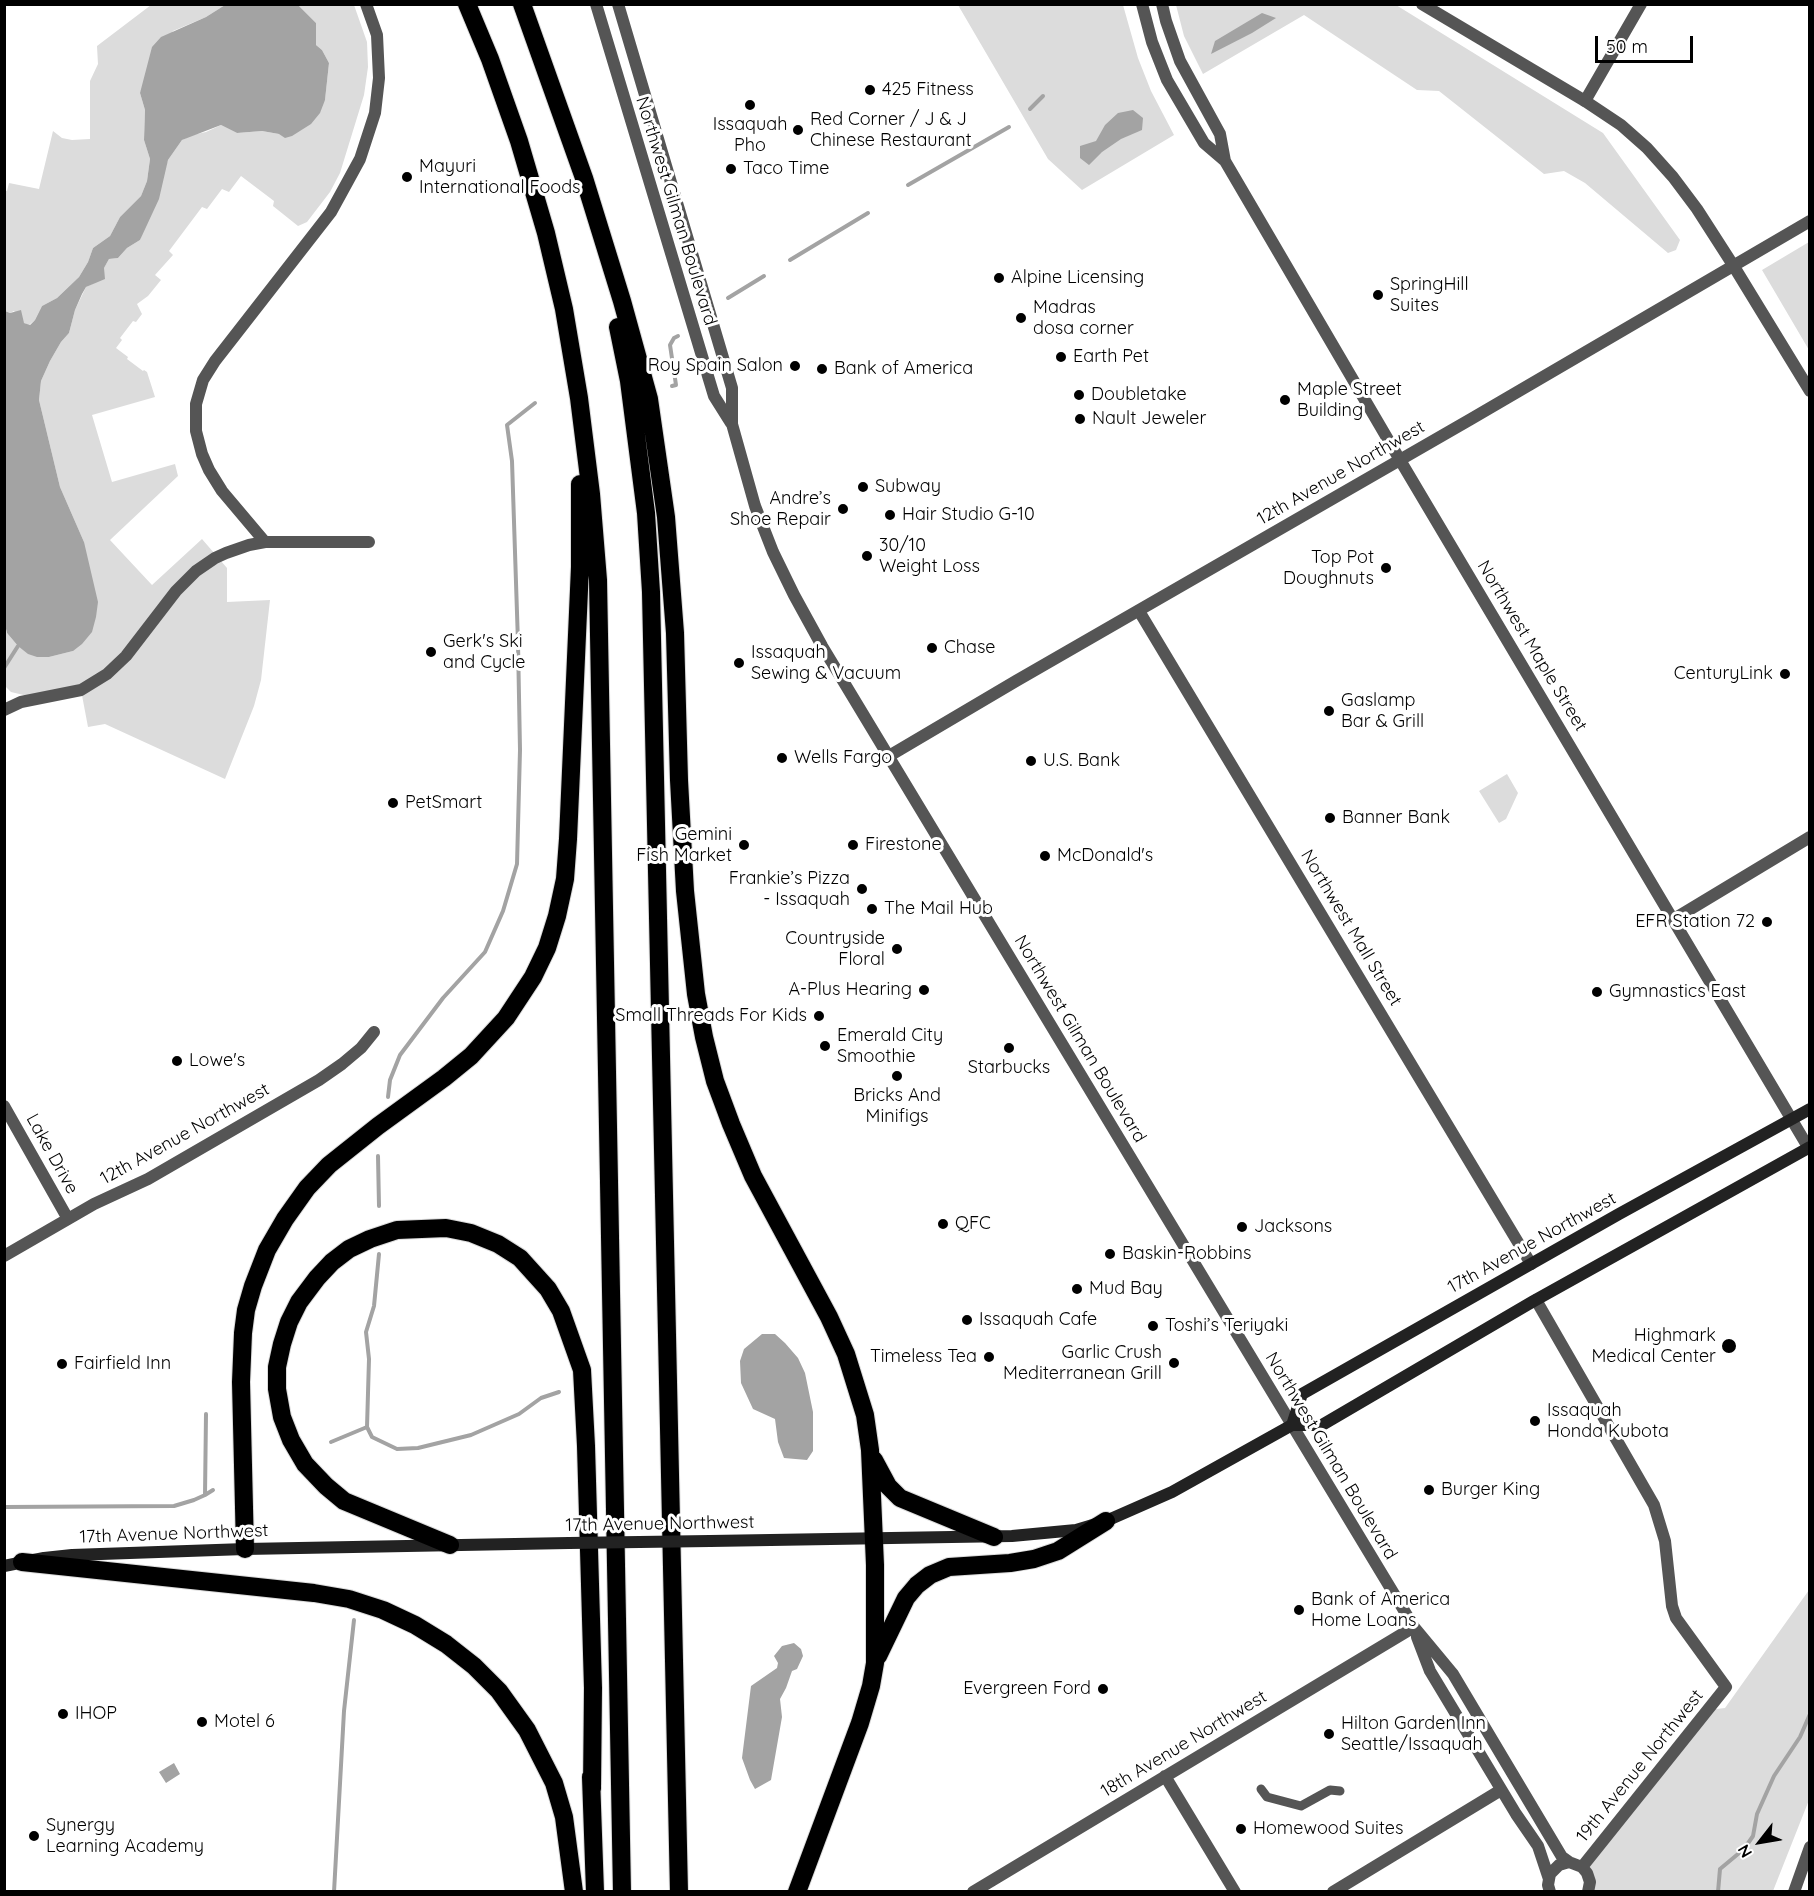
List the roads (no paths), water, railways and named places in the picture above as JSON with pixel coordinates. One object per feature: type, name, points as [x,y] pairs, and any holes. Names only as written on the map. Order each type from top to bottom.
[{"type":"highway","points":[[467,4],[490,59],[519,141],[546,233],[564,309],[579,398],[591,494],[598,580],[622,1892]]},
{"type":"highway","points":[[522,4],[584,178],[649,399],[666,517],[675,633],[685,891],[696,994],[704,1037],[715,1081],[753,1176],[829,1317],[846,1354],[865,1415],[870,1450],[874,1538],[875,1663],[860,1723],[797,1892]]},
{"type":"highway","points":[[584,178],[629,381],[646,513],[651,592],[679,1892]]},
{"type":"highway","points":[[245,1549],[241,1382],[243,1333],[246,1310],[267,1250],[307,1188],[329,1165],[471,1056],[506,1018],[533,977],[547,948],[557,916],[566,869],[575,698],[580,567],[579,398]]},
{"type":"highway","points":[[450,1545],[344,1501],[326,1486],[305,1464],[291,1440],[282,1417],[277,1389],[277,1367],[289,1322],[299,1302],[317,1278],[349,1249],[397,1230],[446,1228],[471,1233],[498,1244],[520,1258],[548,1289],[561,1311],[582,1370],[593,1688],[592,1789],[595,1892]]},
{"type":"highway","points":[[870,1450],[888,1486],[900,1498],[994,1537]]},
{"type":"highway","points":[[875,1663],[906,1599],[917,1585],[930,1575],[949,1567],[1034,1559],[1058,1551],[1106,1521]]},
{"type":"highway","points":[[13,1564],[314,1593],[383,1610],[415,1625],[446,1644],[474,1666],[499,1691],[527,1730],[554,1783],[569,1850],[574,1892]]},
{"type":"main road","name":"17th Avenue Northwest","points":[[1292,1425],[1302,1394],[1809,1109]]},
{"type":"main road","name":"17th Avenue Northwest","points":[[13,1564],[72,1555],[245,1549],[994,1537],[1076,1530],[1106,1521],[1172,1492],[1292,1425],[1322,1425],[1536,1300],[1809,1148]]},
{"type":"street","points":[[265,542],[218,486],[205,462],[195,431],[198,395],[203,380],[215,361],[336,204],[356,168],[369,135],[377,102],[380,65],[376,35],[366,4]]},
{"type":"street","name":"Northwest Gilman Boulevard","points":[[596,4],[714,396],[732,423]]},
{"type":"street","name":"Northwest Gilman Boulevard","points":[[618,4],[732,388],[732,423],[755,506],[773,552],[808,621],[1414,1627],[1453,1674],[1562,1857],[1569,1862]]},
{"type":"street","name":"Northwest Maple Street","points":[[1142,4],[1152,42],[1167,80],[1204,143],[1226,161]]},
{"type":"street","name":"Northwest Maple Street","points":[[1162,4],[1180,61],[1220,134],[1226,161],[1400,460],[1809,1148]]},
{"type":"street","points":[[1422,4],[1585,101],[1621,125],[1661,162],[1733,266],[1809,391]]},
{"type":"street","points":[[1585,101],[1641,4]]},
{"type":"street","name":"12th Avenue Northwest","points":[[889,756],[1809,221]]},
{"type":"street","points":[[4,710],[21,702],[81,690],[107,674],[126,656],[176,591],[196,571],[226,553],[265,542],[369,542]]},
{"type":"street","name":"Northwest Mall Street","points":[[1139,611],[1531,1264]]},
{"type":"street","points":[[1674,919],[1809,837]]},
{"type":"street","name":"12th Avenue Northwest","points":[[4,1256],[94,1204],[148,1179],[319,1080],[348,1059],[374,1032]]},
{"type":"street","name":"Lake Drive","points":[[4,1106],[68,1219]]},
{"type":"street","name":"19th Avenue Northwest","points":[[1536,1300],[1654,1505],[1665,1541],[1670,1594],[1676,1618],[1726,1687],[1582,1867]]},
{"type":"street","name":"Northwest Gilman Boulevard","points":[[1414,1627],[1430,1671],[1501,1790],[1538,1846],[1549,1885]]},
{"type":"street","name":"18th Avenue Northwest","points":[[973,1892],[1414,1627]]},
{"type":"street","points":[[1165,1776],[1235,1892]]},
{"type":"street","points":[[1261,1789],[1267,1797],[1301,1806],[1330,1790],[1340,1791]]},
{"type":"street","points":[[1333,1892],[1501,1790]]},
{"type":"street","points":[[1794,1892],[1809,1847]]},
{"type":"street","points":[[1549,1885],[1554,1869],[1569,1862],[1582,1867],[1589,1877],[1588,1892]]},
{"type":"waterway","points":[[1030,109],[1043,96]]},
{"type":"waterway","points":[[908,185],[1009,127]]},
{"type":"waterway","points":[[790,260],[868,213]]},
{"type":"waterway","points":[[728,298],[764,276]]},
{"type":"waterway","points":[[672,386],[676,385],[670,345],[678,336]]},
{"type":"waterway","points":[[388,1097],[390,1080],[400,1055],[443,998],[485,952],[503,911],[517,864],[520,750],[518,643],[512,461],[507,425],[535,403]]},
{"type":"waterway","points":[[4,668],[18,646]]},
{"type":"waterway","points":[[378,1156],[379,1206]]},
{"type":"waterway","points":[[379,1254],[374,1306],[366,1332],[369,1359],[367,1427],[372,1437],[397,1449],[418,1448],[471,1435],[519,1414],[541,1398],[559,1392]]},
{"type":"waterway","points":[[4,1507],[174,1506],[205,1495],[206,1414]]},
{"type":"waterway","points":[[331,1442],[367,1427]]},
{"type":"waterway","points":[[205,1495],[213,1490]]},
{"type":"waterway","points":[[334,1892],[344,1711],[354,1620]]},
{"type":"waterway","points":[[1718,1892],[1720,1869],[1744,1849],[1753,1836],[1757,1814],[1774,1776],[1800,1737],[1810,1714]]},
{"type":"place","name":"425 Fitness","points":[[870,90]]},
{"type":"place","name":"Issaquah Pho","points":[[750,105]]},
{"type":"place","name":"Red Corner / J & J Chinese Restaurant","points":[[798,130]]},
{"type":"place","name":"Taco Time","points":[[731,169]]},
{"type":"place","name":"Mayuri International Foods","points":[[407,177]]},
{"type":"place","name":"Alpine Licensing","points":[[999,278]]},
{"type":"place","name":"SpringHill Suites","points":[[1378,295]]},
{"type":"place","name":"Madras dosa corner","points":[[1021,318]]},
{"type":"place","name":"Earth Pet","points":[[1061,357]]},
{"type":"place","name":"Roy Spain Salon","points":[[795,366]]},
{"type":"place","name":"Bank of America","points":[[822,369]]},
{"type":"place","name":"Doubletake","points":[[1079,395]]},
{"type":"place","name":"Maple Street Building","points":[[1285,400]]},
{"type":"place","name":"Nault Jeweler","points":[[1080,419]]},
{"type":"place","name":"Subway","points":[[863,487]]},
{"type":"place","name":"Andre’s Shoe Repair","points":[[843,509]]},
{"type":"place","name":"Hair Studio G-10","points":[[890,515]]},
{"type":"place","name":"30/10 Weight Loss","points":[[867,556]]},
{"type":"place","name":"Top Pot Doughnuts","points":[[1386,568]]},
{"type":"place","name":"Chase","points":[[932,648]]},
{"type":"place","name":"Gerk's Ski and Cycle","points":[[431,652]]},
{"type":"place","name":"Issaquah Sewing & Vacuum","points":[[739,663]]},
{"type":"place","name":"CenturyLink","points":[[1785,674]]},
{"type":"place","name":"Gaslamp Bar & Grill","points":[[1329,711]]},
{"type":"place","name":"Wells Fargo","points":[[782,758]]},
{"type":"place","name":"U.S. Bank","points":[[1031,761]]},
{"type":"place","name":"PetSmart","points":[[393,803]]},
{"type":"place","name":"Banner Bank","points":[[1330,818]]},
{"type":"place","name":"Gemini Fish Market","points":[[744,845]]},
{"type":"place","name":"Firestone","points":[[853,845]]},
{"type":"place","name":"McDonald's","points":[[1045,856]]},
{"type":"place","name":"Frankie’s Pizza - Issaquah","points":[[862,889]]},
{"type":"place","name":"The Mail Hub","points":[[872,909]]},
{"type":"place","name":"EFR Station 72","points":[[1767,922]]},
{"type":"place","name":"Countryside Floral","points":[[897,949]]},
{"type":"place","name":"A-Plus Hearing","points":[[924,990]]},
{"type":"place","name":"Gymnastics East","points":[[1597,992]]},
{"type":"place","name":"Small Threads For Kids","points":[[819,1016]]},
{"type":"place","name":"Emerald City Smoothie","points":[[825,1046]]},
{"type":"place","name":"Starbucks","points":[[1009,1048]]},
{"type":"place","name":"Lowe's","points":[[177,1061]]},
{"type":"place","name":"Bricks And Minifigs","points":[[897,1076]]},
{"type":"place","name":"QFC","points":[[943,1224]]},
{"type":"place","name":"Jacksons","points":[[1242,1227]]},
{"type":"place","name":"Baskin-Robbins","points":[[1110,1254]]},
{"type":"place","name":"Mud Bay","points":[[1077,1289]]},
{"type":"place","name":"Issaquah Cafe","points":[[967,1320]]},
{"type":"place","name":"Toshi’s Teriyaki","points":[[1153,1326]]},
{"type":"place","name":"Highmark Medical Center","points":[[1729,1346]]},
{"type":"place","name":"Timeless Tea","points":[[989,1357]]},
{"type":"place","name":"Garlic Crush Mediterranean Grill","points":[[1174,1363]]},
{"type":"place","name":"Fairfield Inn","points":[[62,1364]]},
{"type":"place","name":"Issaquah Honda Kubota","points":[[1535,1421]]},
{"type":"place","name":"Burger King","points":[[1429,1490]]},
{"type":"place","name":"Bank of America Home Loans","points":[[1299,1610]]},
{"type":"place","name":"Evergreen Ford","points":[[1103,1689]]},
{"type":"place","name":"IHOP","points":[[63,1714]]},
{"type":"place","name":"Motel 6","points":[[202,1722]]},
{"type":"place","name":"Hilton Garden Inn Seattle/Issaquah","points":[[1329,1734]]},
{"type":"place","name":"Homewood Suites","points":[[1241,1829]]},
{"type":"place","name":"Synergy Learning Academy","points":[[34,1836]]}]
